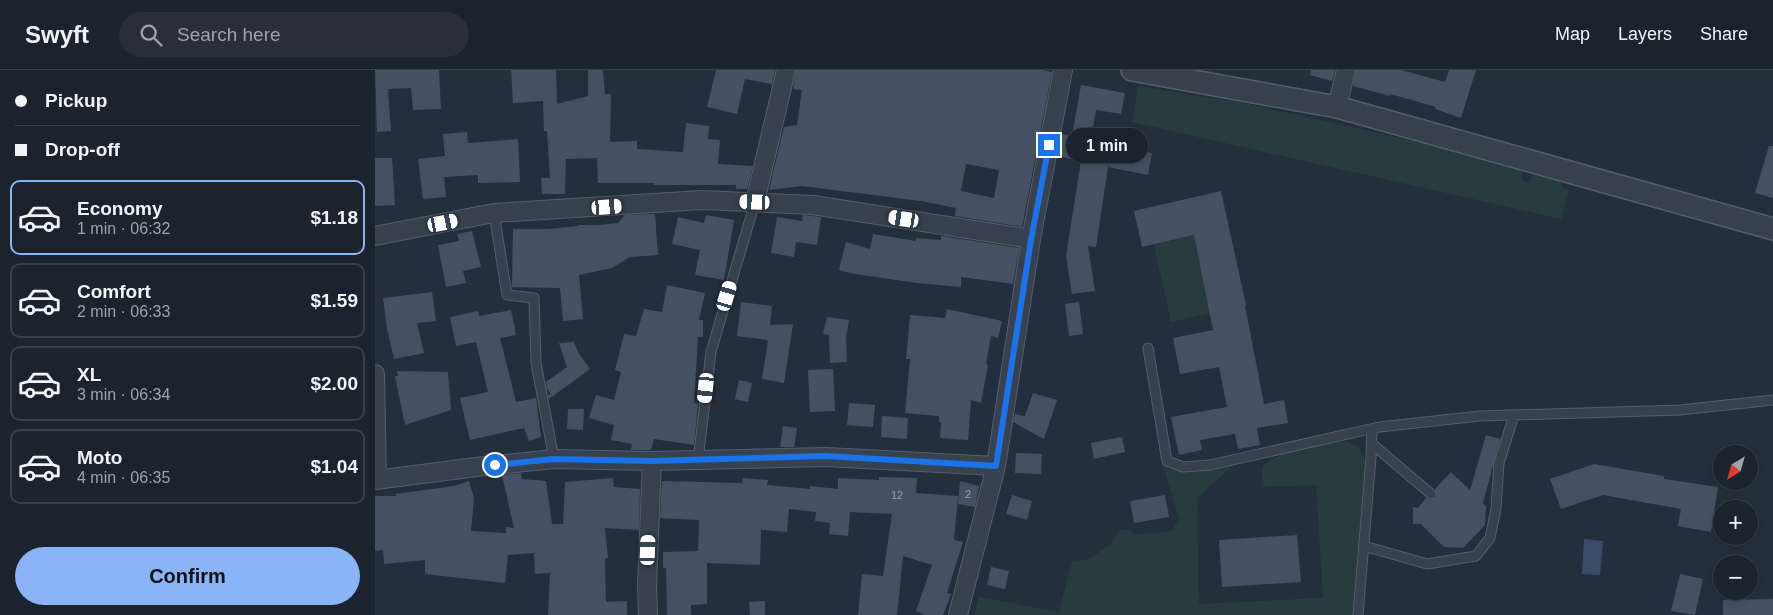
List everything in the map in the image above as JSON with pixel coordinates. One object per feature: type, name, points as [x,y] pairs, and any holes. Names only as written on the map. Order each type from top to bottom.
[{"type":"street","points":[[755,202],[786,70]]},
{"type":"street","points":[[958,615],[996,466],[1031,240],[1063,70]]},
{"type":"street","points":[[1131,70],[1337,107],[1773,228]]},
{"type":"street","points":[[1337,107],[1346,70]]},
{"type":"street","points":[[375,236],[494,213],[702,200],[813,204],[1031,240]]},
{"type":"street","points":[[375,374],[376,480],[554,459],[652,461],[826,456],[996,466]]},
{"type":"street","points":[[648,615],[647,586],[652,461]]},
{"type":"lane","points":[[698,460],[711,352],[755,202]]},
{"type":"lane","points":[[494,213],[507,295],[534,298],[536,363],[554,459]]},
{"type":"lane","points":[[1148,348],[1167,460],[1183,467],[1210,465],[1372,428],[1471,417],[1680,410],[1773,400]]},
{"type":"lane","points":[[1364,546],[1427,564],[1477,556],[1490,538],[1496,509],[1499,464],[1514,415]]},
{"type":"lane","points":[[1358,615],[1372,428]]},
{"type":"lane","points":[[1371,443],[1431,494]]},
{"type":"green space","points":[[1138,86],[1238,102],[1418,142],[1523,171],[1521,179],[1529,183],[1533,174],[1560,181],[1563,188],[1569,190],[1561,219],[1132,122]]},
{"type":"green space","points":[[1194,235],[1210,313],[1171,322],[1154,245]]},
{"type":"green space","points":[[1345,441],[1361,451],[1367,469],[1355,615],[974,615],[979,597],[1059,612],[1072,561],[1090,559],[1111,543],[1119,531],[1128,529],[1136,535],[1171,531],[1179,519],[1164,468],[1183,470],[1236,463],[1197,498],[1199,604],[1323,598],[1316,485],[1262,487],[1262,471],[1268,461],[1276,457]]},
{"type":"water","points":[[1584,539],[1603,541],[1600,575],[1582,574]]},
{"type":"building","points":[[375,70],[439,70],[441,109],[413,110],[411,88],[388,89],[391,131],[377,132]]},
{"type":"building","points":[[511,70],[556,70],[557,104],[588,96],[588,70],[603,70],[605,94],[611,94],[610,142],[637,141],[637,149],[683,152],[686,123],[709,126],[708,139],[720,140],[718,164],[753,166],[747,189],[736,189],[736,185],[598,183],[597,158],[566,159],[565,194],[542,194],[541,178],[550,178],[547,131],[544,131],[543,101],[513,103]]},
{"type":"building","points":[[716,70],[775,70],[772,84],[745,79],[737,114],[707,107]]},
{"type":"building","points":[[796,70],[1043,70],[1052,72],[1022,227],[955,216],[956,208],[921,201],[802,186],[769,190],[784,127],[797,125],[802,90],[793,89]],"holes":[[[966,164],[999,170],[994,198],[961,191]]]},
{"type":"building","points":[[1311,70],[1335,70],[1332,81],[1310,75]]},
{"type":"building","points":[[1356,70],[1401,70],[1445,82],[1449,70],[1476,70],[1461,118],[1435,109],[1436,107],[1353,86]]},
{"type":"building","points":[[1081,85],[1125,93],[1121,114],[1096,110],[1091,140],[1152,153],[1148,175],[1108,167],[1096,247],[1088,246],[1095,291],[1072,294],[1066,256],[1081,161],[1057,156],[1062,134],[1072,136]]},
{"type":"building","points":[[467,132],[468,143],[518,139],[520,182],[478,183],[478,175],[444,177],[446,197],[423,199],[418,159],[445,156],[443,134]]},
{"type":"building","points":[[1769,146],[1773,146],[1773,198],[1755,193]]},
{"type":"building","points":[[375,158],[392,158],[395,205],[375,206]]},
{"type":"building","points":[[1221,191],[1246,305],[1264,404],[1284,400],[1288,423],[1257,428],[1260,445],[1238,449],[1235,434],[1200,440],[1202,450],[1179,455],[1171,417],[1227,407],[1219,367],[1180,374],[1173,338],[1213,330],[1194,235],[1142,247],[1134,211]]},
{"type":"building","points":[[655,214],[658,255],[630,257],[612,268],[579,275],[583,319],[563,321],[560,288],[512,287],[513,229],[549,229],[578,225],[600,225],[618,223],[625,215]]},
{"type":"building","points":[[706,215],[734,220],[724,280],[695,275],[700,250],[672,244],[678,217],[704,223]]},
{"type":"building","points":[[803,215],[821,217],[817,245],[796,242],[794,257],[771,253],[777,217],[802,221]]},
{"type":"building","points":[[472,231],[481,267],[463,271],[466,283],[446,287],[438,245],[459,241],[457,234]]},
{"type":"building","points":[[873,234],[916,241],[916,238],[941,240],[941,236],[1019,248],[1013,284],[961,277],[961,287],[917,283],[839,270],[846,242],[870,249]]},
{"type":"building","points":[[667,285],[705,293],[699,320],[703,320],[703,337],[698,337],[694,403],[698,404],[694,445],[654,439],[651,450],[631,450],[632,444],[611,440],[614,425],[589,418],[596,395],[614,400],[621,372],[615,370],[624,334],[636,336],[644,309],[662,312]]},
{"type":"building","points":[[432,292],[436,321],[417,323],[424,353],[394,359],[387,329],[383,298]]},
{"type":"building","points":[[741,302],[772,306],[770,325],[793,324],[784,383],[762,379],[768,340],[737,336]]},
{"type":"building","points":[[1079,302],[1083,334],[1069,336],[1065,304]]},
{"type":"building","points":[[947,309],[1002,321],[998,338],[991,336],[981,403],[971,400],[968,440],[940,438],[941,422],[939,422],[939,416],[905,413],[910,359],[906,359],[910,315],[945,318]]},
{"type":"building","points":[[511,310],[516,335],[500,338],[516,402],[536,398],[541,437],[529,441],[524,428],[470,440],[460,398],[488,392],[476,342],[456,346],[450,317],[478,311],[479,316]]},
{"type":"building","points":[[827,317],[849,320],[846,339],[847,362],[830,363],[829,335],[823,334]]},
{"type":"building","points":[[574,342],[579,354],[590,369],[549,399],[548,395],[551,394],[547,389],[546,382],[567,367],[559,343]]},
{"type":"building","points":[[833,369],[835,411],[810,412],[808,370]]},
{"type":"building","points":[[397,371],[448,372],[451,410],[405,425],[395,376],[398,376]]},
{"type":"building","points":[[739,380],[752,383],[748,402],[735,399]]},
{"type":"building","points":[[1033,393],[1057,400],[1044,439],[1013,422],[1015,414],[1025,416]]},
{"type":"building","points":[[849,403],[875,405],[873,427],[847,425]]},
{"type":"building","points":[[568,409],[584,409],[583,430],[567,429]]},
{"type":"building","points":[[882,416],[908,418],[907,439],[881,437]]},
{"type":"building","points":[[783,426],[797,428],[794,447],[780,447]]},
{"type":"building","points":[[1486,435],[1500,439],[1483,503],[1486,506],[1485,525],[1463,548],[1444,547],[1421,524],[1413,524],[1413,507],[1418,508],[1426,498],[1430,500],[1435,498],[1437,495],[1435,489],[1451,472],[1470,490]]},
{"type":"building","points":[[1122,437],[1125,452],[1094,459],[1091,443]]},
{"type":"building","points":[[1016,453],[1042,454],[1041,474],[1015,473]]},
{"type":"building","points":[[1594,464],[1664,476],[1664,479],[1713,486],[1713,490],[1718,490],[1716,500],[1713,500],[1711,532],[1678,526],[1681,509],[1603,495],[1561,509],[1550,479]]},
{"type":"building","points":[[521,473],[522,479],[546,481],[552,524],[563,524],[565,482],[613,478],[614,487],[640,489],[639,530],[605,528],[608,558],[605,559],[606,602],[627,601],[627,615],[548,615],[550,573],[535,574],[534,553],[508,555],[505,583],[425,574],[425,560],[384,564],[383,550],[375,551],[375,496],[396,496],[395,494],[454,486],[469,481],[474,498],[471,531],[506,533],[506,527],[514,528],[502,475]]},
{"type":"building","points":[[879,477],[917,478],[916,493],[958,496],[954,540],[963,542],[947,593],[951,594],[943,615],[925,615],[916,611],[932,565],[903,556],[897,615],[858,615],[862,574],[883,576],[892,514],[850,512],[848,536],[829,534],[830,523],[815,521],[816,512],[789,509],[787,532],[761,530],[760,565],[707,563],[707,604],[691,605],[691,615],[667,615],[666,568],[663,568],[663,552],[698,551],[699,520],[660,518],[662,481],[742,483],[743,478],[768,480],[767,485],[810,489],[810,486],[838,489],[838,478],[879,480]]},
{"type":"building","points":[[960,481],[979,486],[975,507],[958,504]]},
{"type":"building","points":[[1012,495],[1032,501],[1027,520],[1006,514]]},
{"type":"building","points":[[1165,495],[1169,517],[1134,523],[1130,501]]},
{"type":"building","points":[[1297,535],[1301,582],[1222,587],[1219,540]]},
{"type":"building","points":[[991,567],[1009,571],[1005,589],[987,585]]},
{"type":"building","points":[[1680,574],[1703,579],[1695,615],[1671,611]]},
{"type":"building","points":[[1773,599],[1773,615],[1723,615],[1723,600]]},
{"type":"building","points":[[765,601],[765,615],[750,615],[749,602]]},
{"type":"route","points":[[495,465],[554,459],[652,461],[826,456],[996,466],[1031,240],[1049,145]]}]
